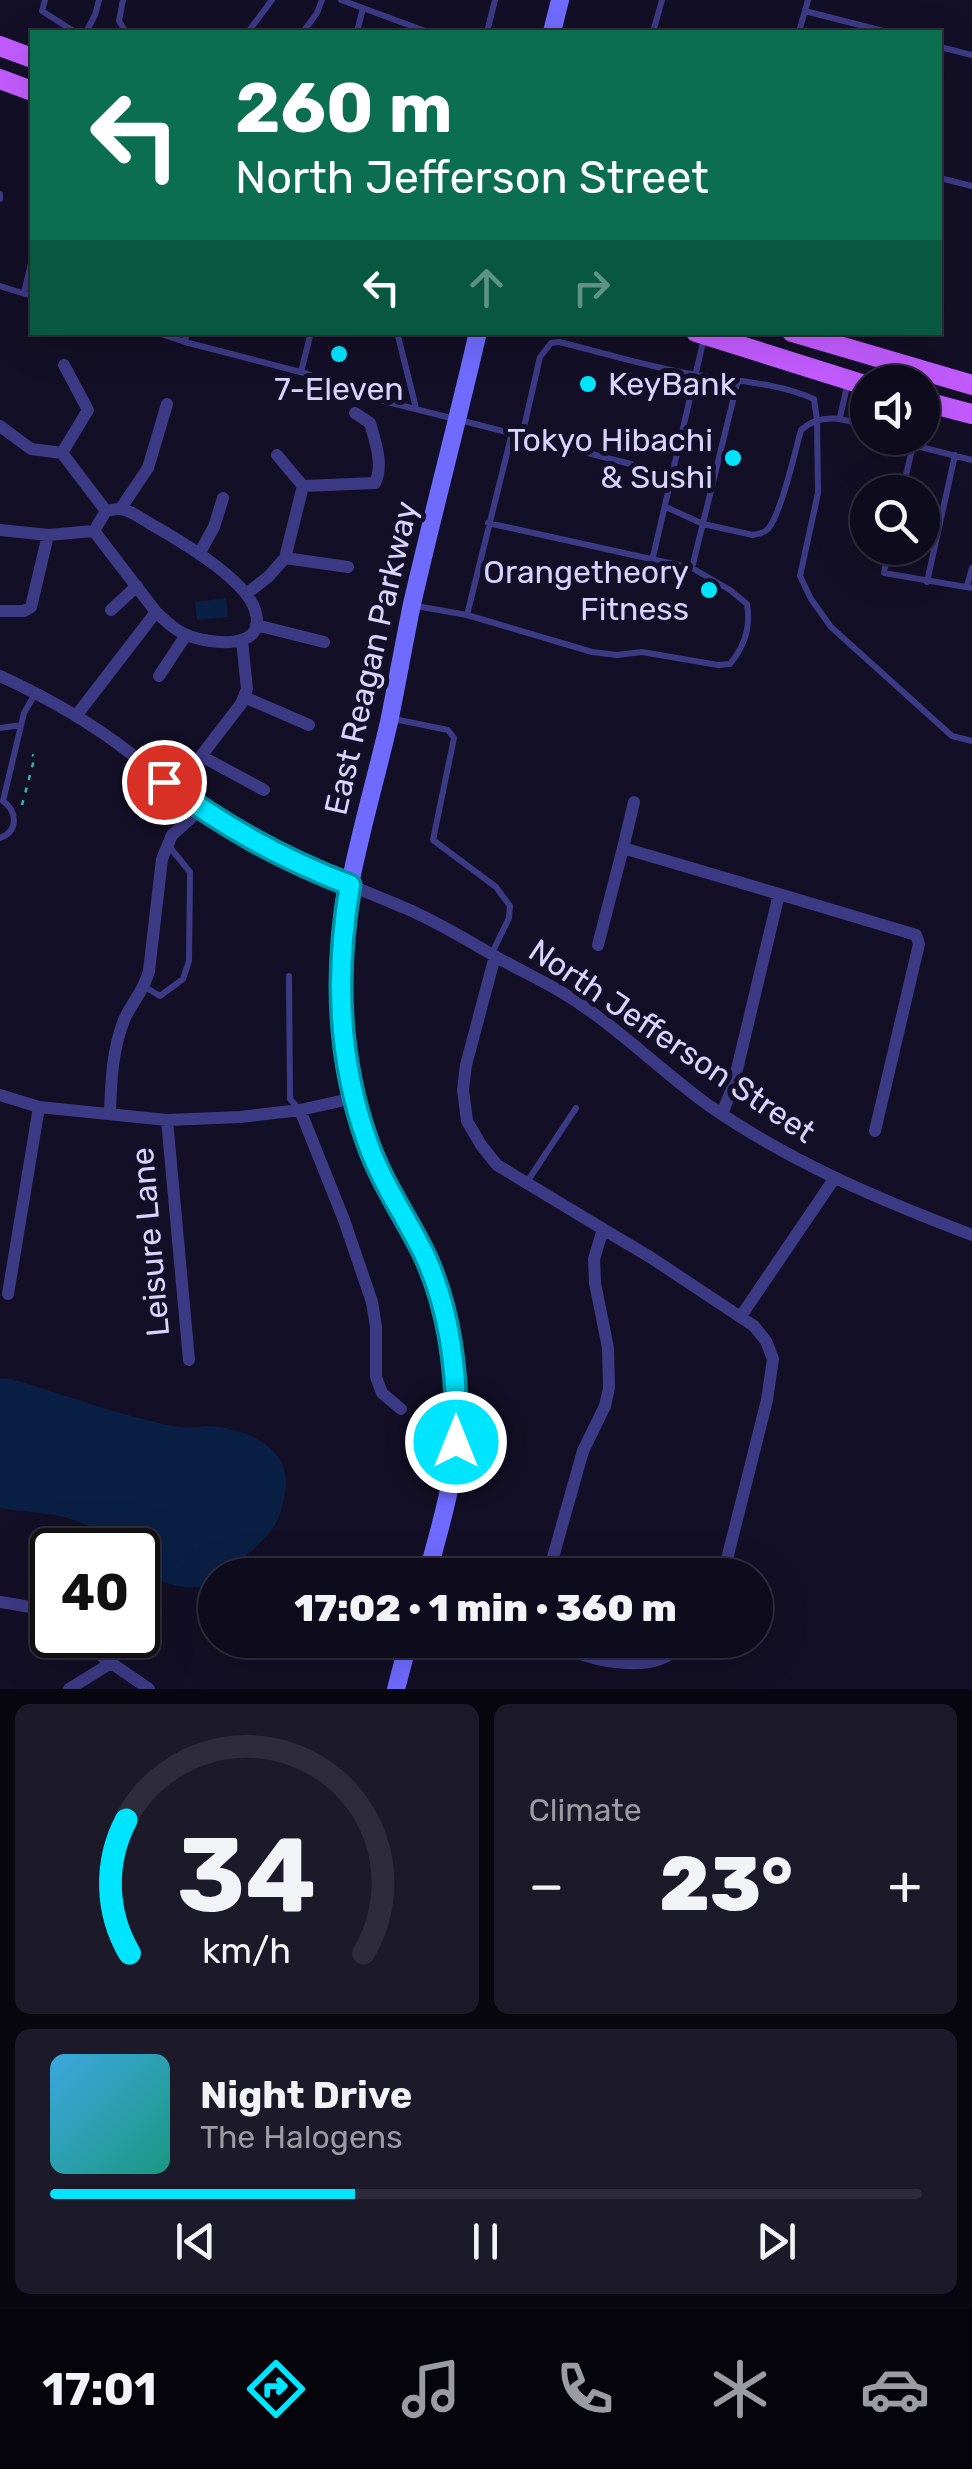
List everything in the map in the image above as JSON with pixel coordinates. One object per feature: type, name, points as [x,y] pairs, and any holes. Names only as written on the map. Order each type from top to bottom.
[{"type":"main road","points":[[0,46],[30,57]]},
{"type":"main road","points":[[0,79],[30,90]]},
{"type":"main road","points":[[703,335],[850,381]]},
{"type":"main road","points":[[802,335],[972,384]]},
{"type":"main road","points":[[940,406],[972,414]]},
{"type":"street","points":[[555,29],[560,0]]},
{"type":"street","name":"East Reagan Parkway","points":[[431,1558],[452,1476],[457,1415],[454,1368],[442,1307],[427,1262],[378,1170],[354,1098],[342,1042],[339,1002],[350,885],[477,335]]},
{"type":"street","points":[[62,453],[88,410],[64,365]]},
{"type":"street","points":[[121,508],[148,468],[168,404]]},
{"type":"street","points":[[303,486],[375,483],[379,475],[377,447],[370,422],[354,414]]},
{"type":"street","points":[[0,426],[31,449],[62,453],[106,511]]},
{"type":"street","points":[[277,455],[303,486]]},
{"type":"street","points":[[246,594],[286,558],[303,486]]},
{"type":"street","points":[[199,554],[214,527],[223,498]]},
{"type":"street","points":[[121,508],[183,542],[246,594],[256,611],[252,634],[228,643],[186,635],[156,612],[94,531],[106,511],[121,508]]},
{"type":"street","points":[[0,530],[48,535],[94,531]]},
{"type":"street","points":[[0,610],[24,612],[30,606],[48,535]]},
{"type":"street","points":[[286,558],[348,567]]},
{"type":"street","points":[[111,610],[137,586]]},
{"type":"street","points":[[76,716],[156,612]]},
{"type":"street","points":[[256,625],[324,642]]},
{"type":"street","points":[[160,676],[186,635]]},
{"type":"street","points":[[242,640],[247,689],[201,756],[264,790]]},
{"type":"street","name":"North Jefferson Street","points":[[0,676],[76,716],[238,833],[277,854],[459,933],[559,991],[607,1023],[722,1114],[782,1152],[840,1182],[972,1235]]},
{"type":"street","points":[[244,697],[310,725]]},
{"type":"street","points":[[598,945],[634,802]]},
{"type":"street","points":[[168,844],[172,835],[201,809]]},
{"type":"street","name":"Leisure Lane","points":[[110,1114],[112,1058],[125,1018],[145,987],[158,883],[168,844]]},
{"type":"street","points":[[623,848],[916,935],[919,944],[875,1131]]},
{"type":"street","points":[[722,1114],[733,1086],[780,894]]},
{"type":"street","points":[[493,955],[463,1090],[468,1121],[481,1145],[496,1164],[740,1316],[766,1342],[772,1359],[767,1400],[727,1558]]},
{"type":"street","name":"Leisure Lane","points":[[0,1094],[39,1107],[167,1120],[300,1110],[354,1098]]},
{"type":"street","points":[[8,1294],[39,1107]]},
{"type":"street","points":[[300,1110],[372,1302],[376,1377],[382,1393],[401,1408]]},
{"type":"street","name":"Leisure Lane","points":[[167,1120],[188,1360]]},
{"type":"street","points":[[740,1316],[840,1182]]},
{"type":"street","points":[[553,1558],[584,1451],[609,1388],[608,1348],[594,1258],[603,1230]]},
{"type":"street","points":[[0,1602],[30,1607]]},
{"type":"street","points":[[105,1658],[149,1689]]},
{"type":"street","points":[[396,1689],[404,1658]]},
{"type":"street","points":[[595,1658],[621,1664],[661,1658]]},
{"type":"street","points":[[69,1689],[111,1664]]},
{"type":"lane","points":[[45,0],[42,12],[72,30]]},
{"type":"lane","points":[[87,30],[99,0]]},
{"type":"lane","points":[[123,0],[119,21],[125,30]]},
{"type":"lane","points":[[305,30],[322,0]]},
{"type":"lane","points":[[341,0],[423,30]]},
{"type":"lane","points":[[488,30],[495,0]]},
{"type":"lane","points":[[654,30],[662,0]]},
{"type":"lane","points":[[800,30],[808,0]]},
{"type":"lane","points":[[249,30],[268,1]]},
{"type":"lane","points":[[357,30],[363,8]]},
{"type":"lane","points":[[805,11],[878,30]]},
{"type":"lane","points":[[942,48],[972,55]]},
{"type":"lane","points":[[942,178],[972,186]]},
{"type":"lane","points":[[0,286],[28,295]]},
{"type":"lane","points":[[163,335],[302,372],[336,389],[673,474]]},
{"type":"lane","points":[[185,342],[186,335]]},
{"type":"lane","points":[[302,372],[310,335]]},
{"type":"lane","points":[[397,335],[416,408]]},
{"type":"lane","points":[[652,561],[696,375],[700,335]]},
{"type":"lane","points":[[522,436],[540,357],[550,343],[814,399],[818,494],[800,576],[830,627],[952,736],[972,741]]},
{"type":"lane","points":[[692,568],[738,380]]},
{"type":"lane","points":[[840,418],[850,399]]},
{"type":"lane","points":[[666,507],[703,524],[762,533],[768,528],[786,483],[801,430],[817,420],[850,421]]},
{"type":"lane","points":[[467,615],[512,434]]},
{"type":"lane","points":[[940,452],[972,460]]},
{"type":"lane","points":[[927,582],[955,455]]},
{"type":"lane","points":[[412,605],[467,615],[592,652],[618,655],[642,652],[730,664],[744,641],[750,617],[747,604],[692,568],[488,523]]},
{"type":"lane","points":[[886,565],[884,573],[970,587],[972,568]]},
{"type":"lane","points":[[0,838],[13,827],[15,817],[10,806],[1,802],[24,713],[35,693]]},
{"type":"lane","points":[[390,718],[448,730],[454,738],[433,840],[496,887],[510,906],[493,955]]},
{"type":"lane","points":[[0,728],[21,725]]},
{"type":"lane","points":[[145,987],[160,996],[183,980],[189,961],[190,872],[168,844]]},
{"type":"lane","points":[[288,976],[290,1099],[300,1110]]},
{"type":"lane","points":[[526,1184],[576,1108]]},
{"type":"path","points":[[20,813],[32,756]]},
{"type":"water","points":[[226,598],[228,617],[197,620],[195,602]]},
{"type":"water","points":[[0,1378],[162,1424],[211,1426],[239,1432],[275,1453],[286,1478],[280,1513],[268,1535],[243,1558],[198,1558],[195,1587],[160,1579],[160,1528],[93,1528],[65,1517],[0,1508]]},
{"type":"place","name":"7-Eleven","points":[[339,354]]},
{"type":"place","name":"KeyBank","points":[[588,384]]},
{"type":"place","name":"Tokyo Hibachi & Sushi","points":[[733,458]]},
{"type":"place","name":"Orangetheory Fitness","points":[[709,590]]},
{"type":"route","points":[[164,782],[238,833],[350,885],[340,963],[342,1042],[355,1104],[378,1170],[410,1225],[439,1294],[454,1368],[456,1442]]}]
